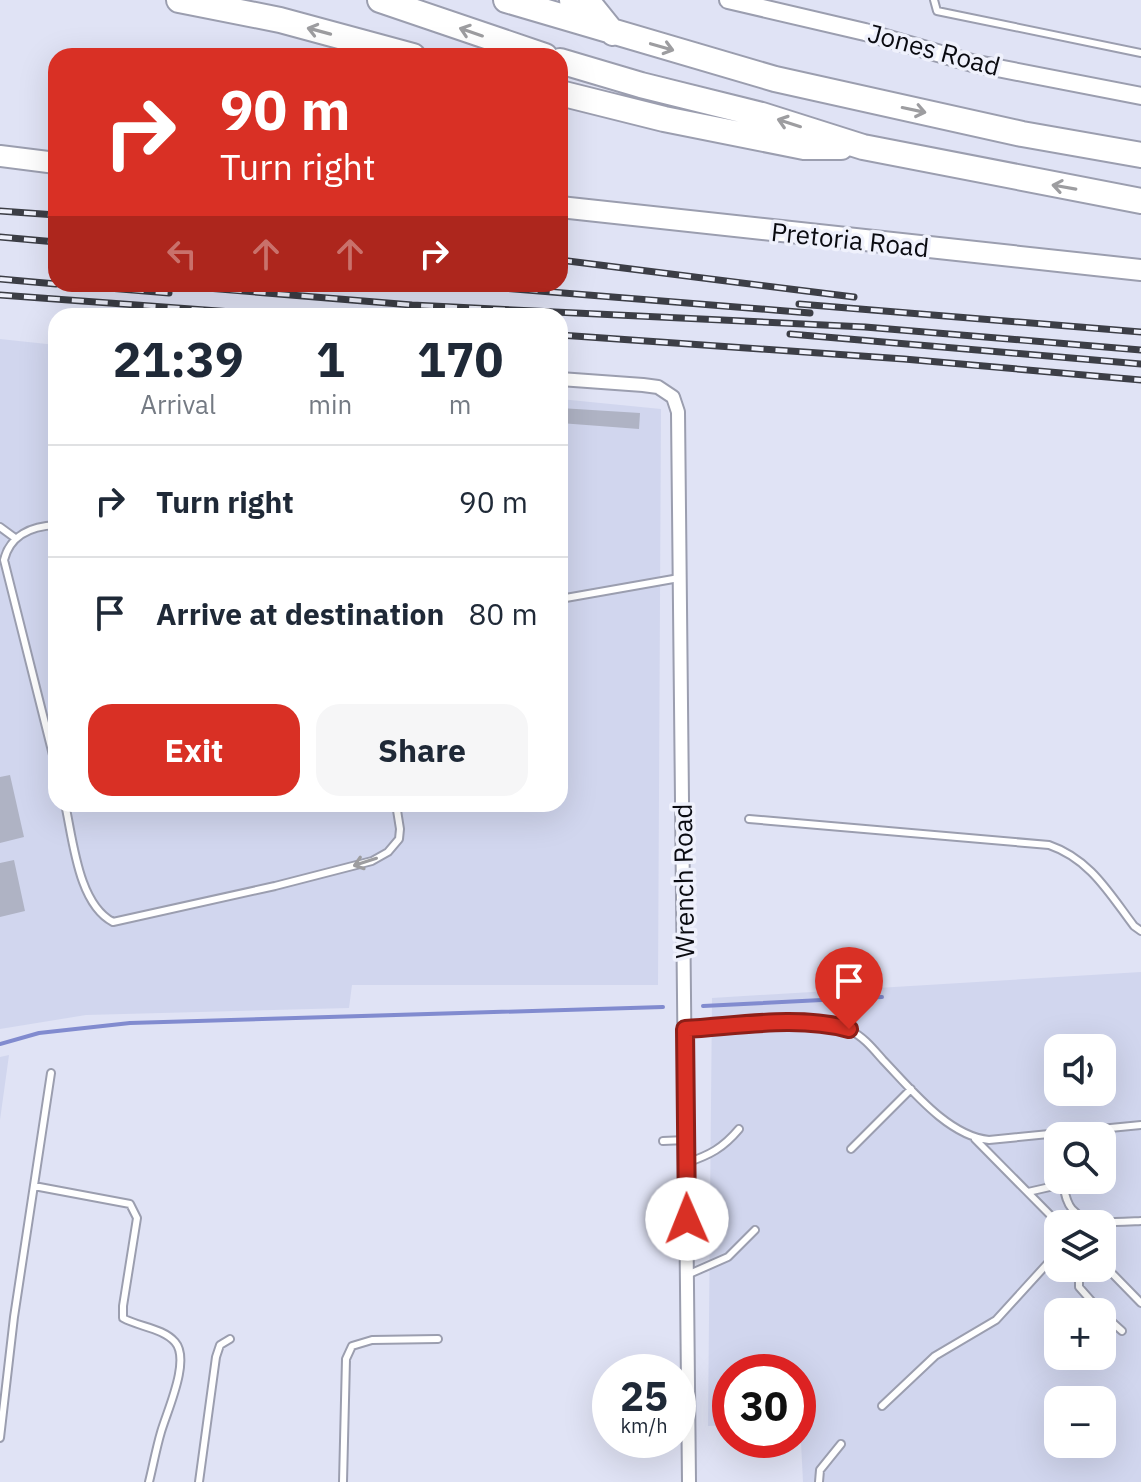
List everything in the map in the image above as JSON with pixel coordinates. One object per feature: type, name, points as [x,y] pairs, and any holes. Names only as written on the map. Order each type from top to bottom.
[{"type":"highway","points":[[179,0],[280,20],[383,48]]},
{"type":"highway","points":[[234,0],[280,20]]},
{"type":"highway","points":[[380,0],[521,48]]},
{"type":"highway","points":[[506,0],[775,79],[1022,134],[1141,155]]},
{"type":"highway","points":[[572,0],[592,7],[613,33]]},
{"type":"highway","points":[[568,63],[762,115],[863,147],[1141,201]]},
{"type":"highway","points":[[568,95],[664,119],[804,147],[863,147]]},
{"type":"main road","points":[[0,156],[48,162]]},
{"type":"main road","points":[[0,165],[28,161]]},
{"type":"main road","name":"Pretoria Road","points":[[568,208],[1141,270]]},
{"type":"street","name":"Jones Road","points":[[728,0],[865,32],[972,63],[1141,96]]},
{"type":"street","name":"Wrench Road","points":[[568,380],[658,387],[673,397],[678,412],[689,1482]]},
{"type":"lane","points":[[934,0],[937,11],[1141,53]]},
{"type":"lane","points":[[48,526],[15,538],[4,560],[48,735]]},
{"type":"lane","points":[[0,527],[15,538]]},
{"type":"lane","points":[[568,598],[681,577]]},
{"type":"lane","points":[[67,812],[86,892],[99,911],[113,922],[372,861],[381,857],[399,839],[397,812]]},
{"type":"lane","points":[[749,819],[1049,845],[1070,852],[1095,873],[1141,931]]},
{"type":"lane","points":[[685,1029],[808,1022],[849,1029],[861,1036],[911,1089],[958,1132],[975,1139],[989,1140],[1044,1134]]},
{"type":"lane","points":[[0,1438],[14,1317],[51,1073]]},
{"type":"lane","points":[[851,1149],[911,1089]]},
{"type":"lane","points":[[1116,1127],[1141,1125]]},
{"type":"lane","points":[[686,1163],[712,1155],[726,1145],[739,1129]]},
{"type":"lane","points":[[975,1139],[1045,1210]]},
{"type":"lane","points":[[663,1141],[686,1140]]},
{"type":"lane","points":[[34,1186],[130,1204],[137,1218],[123,1318],[167,1335],[177,1344],[181,1355],[176,1387],[149,1482]]},
{"type":"lane","points":[[1028,1192],[1044,1187]]},
{"type":"lane","points":[[1066,1194],[1068,1204],[1077,1214],[1090,1219],[1141,1221]]},
{"type":"lane","points":[[687,1275],[719,1263],[755,1230]]},
{"type":"lane","points":[[882,1406],[935,1356],[989,1326],[1044,1267]]},
{"type":"lane","points":[[1116,1277],[1141,1303]]},
{"type":"lane","points":[[1116,1325],[1122,1331]]},
{"type":"lane","points":[[199,1482],[216,1357],[220,1345],[230,1339]]},
{"type":"lane","points":[[343,1482],[346,1359],[352,1346],[372,1340],[438,1339]]},
{"type":"lane","points":[[819,1482],[820,1470],[841,1444]]},
{"type":"shaded area","points":[[0,339],[48,344],[48,812],[568,812],[568,400],[661,409],[658,985],[352,985],[349,1008],[86,1015],[0,1029]]},
{"type":"shaded area","points":[[1141,972],[1141,1482],[803,1482],[802,1458],[816,1458],[816,1354],[712,1354],[712,1426],[708,1426],[712,998]]},
{"type":"shaded area","points":[[9,1055],[0,1120],[0,1057]]},
{"type":"building","points":[[568,408],[640,413],[639,429],[568,424]]},
{"type":"building","points":[[10,775],[24,837],[0,843],[0,777]]},
{"type":"building","points":[[14,860],[25,911],[0,917],[0,863]]},
{"type":"waterway","points":[[703,1006],[882,997]]},
{"type":"waterway","points":[[0,1044],[39,1033],[130,1023],[663,1007]]},
{"type":"railway","points":[[0,211],[48,214]]},
{"type":"railway","points":[[0,237],[48,241]]},
{"type":"railway","points":[[568,261],[854,297]]},
{"type":"railway","points":[[0,279],[48,283]]},
{"type":"railway","points":[[157,292],[169,293]]},
{"type":"railway","points":[[255,292],[474,308]]},
{"type":"railway","points":[[552,292],[810,313]]},
{"type":"railway","points":[[0,295],[178,308]]},
{"type":"railway","points":[[799,304],[1141,332]]},
{"type":"railway","points":[[568,313],[865,327],[1141,350]]},
{"type":"railway","points":[[790,334],[1141,364]]},
{"type":"railway","points":[[568,336],[904,359],[1141,380]]},
{"type":"route","points":[[687,1219],[685,1029],[808,1022],[849,1029]]}]
